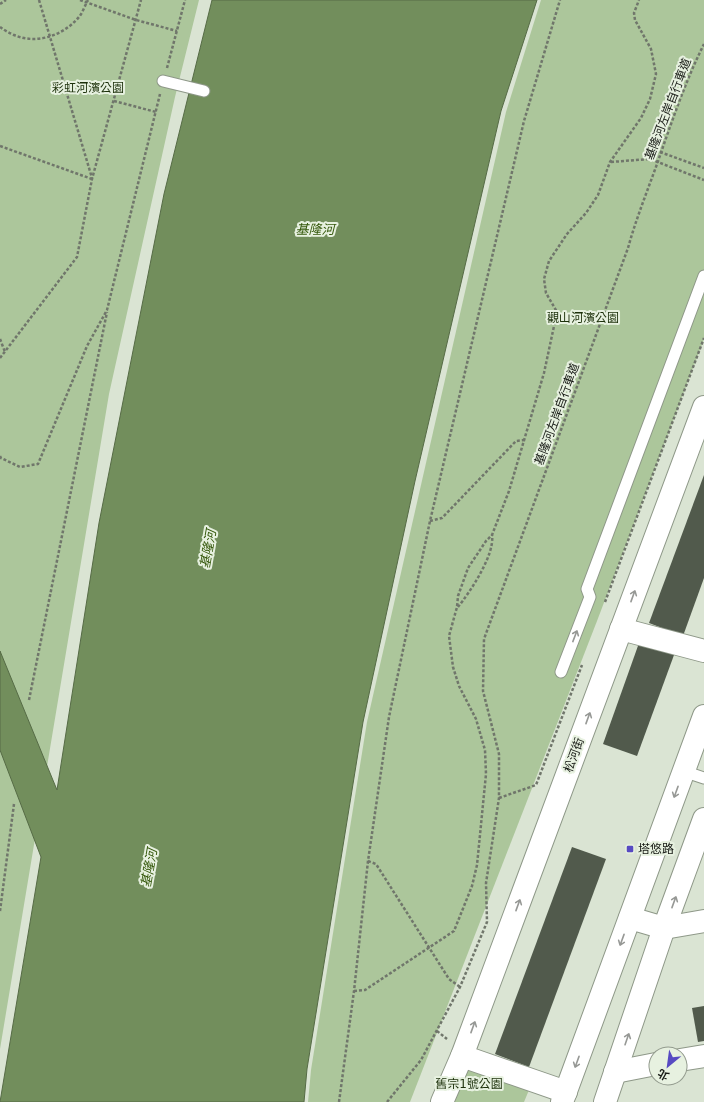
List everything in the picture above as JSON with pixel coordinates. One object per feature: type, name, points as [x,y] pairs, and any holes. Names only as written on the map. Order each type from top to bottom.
[{"type":"street","name":"松河街","points":[[442,1102],[456,1049],[621,629],[704,407]]},
{"type":"street","points":[[621,629],[704,652]]},
{"type":"street","points":[[456,1049],[564,1097],[704,716]]},
{"type":"street","points":[[605,1102],[664,928],[704,819]]},
{"type":"street","points":[[630,918],[664,928],[704,921]]},
{"type":"street","points":[[688,1059],[704,1056]]},
{"type":"street","points":[[615,1072],[648,1066]]},
{"type":"lane","points":[[163,81],[204,91]]},
{"type":"lane","points":[[561,672],[590,597],[587,590],[704,276]]},
{"type":"lane","points":[[684,771],[704,778]]},
{"type":"path","points":[[0,4],[6,0]]},
{"type":"path","points":[[39,0],[92,179]]},
{"type":"path","points":[[80,0],[87,1],[136,20],[177,31]]},
{"type":"path","points":[[0,358],[77,257],[92,179],[141,0]]},
{"type":"path","points":[[29,700],[107,310],[163,81],[185,0]]},
{"type":"path","points":[[339,1102],[354,991],[368,861],[389,717],[430,521],[524,121],[560,0]]},
{"type":"path","points":[[354,991],[365,990],[454,932],[472,886],[477,865],[486,774],[484,750],[476,719],[459,686],[453,667],[449,636],[457,607],[458,596],[468,568],[492,535],[509,491],[544,373],[557,312],[546,293],[544,279],[549,261],[567,234],[586,213],[598,195],[610,162],[641,118],[650,99],[656,74],[651,49],[635,20],[634,13],[639,0]]},
{"type":"path","points":[[0,27],[14,36],[32,40],[51,37],[67,29],[80,16],[87,1]]},
{"type":"path","name":"基隆河左岸自行車道","points":[[387,1102],[421,1060],[460,987],[487,922],[486,883],[499,798],[499,754],[483,691],[484,638],[628,248],[634,226],[660,152],[704,44]]},
{"type":"path","points":[[114,101],[156,112]]},
{"type":"path","points":[[0,146],[92,179]]},
{"type":"path","points":[[660,152],[704,168]]},
{"type":"path","points":[[610,162],[650,159],[704,180]]},
{"type":"path","points":[[0,456],[20,467],[38,464],[87,346],[107,310]]},
{"type":"path","points":[[603,610],[704,338]]},
{"type":"path","points":[[0,339],[5,352]]},
{"type":"path","points":[[430,521],[442,518],[516,441],[525,440]]},
{"type":"path","points":[[457,607],[481,574],[493,542],[492,535]]},
{"type":"path","points":[[499,798],[536,785],[583,661]]},
{"type":"path","points":[[0,911],[14,804]]},
{"type":"path","points":[[368,861],[376,864],[449,979],[460,987]]},
{"type":"path","points":[[437,1031],[456,1049]]},
{"type":"green space","name":"彩虹河濱公園","points":[[0,0],[199,0],[175,97],[109,394],[0,1049]]},
{"type":"green space","name":"觀山河濱公園","points":[[541,0],[704,0],[704,339],[597,621],[410,1102],[308,1102],[311,1070],[367,722],[506,112]]},
{"type":"green space","name":"舊宗1號公園","points":[[458,1060],[529,1090],[524,1102],[441,1102]]},
{"type":"water","name":"基隆河","points":[[212,0],[537,0],[501,111],[415,481],[363,722],[307,1069],[304,1102],[0,1102],[41,857],[0,750],[0,651],[57,790],[99,523],[164,194]]},
{"type":"building","points":[[704,475],[704,578],[683,636],[649,623]]},
{"type":"building","points":[[639,643],[674,655],[637,756],[603,744]]},
{"type":"building","points":[[572,847],[606,859],[529,1067],[495,1054]]},
{"type":"building","points":[[704,1006],[704,1041],[698,1042],[692,1008]]},
{"type":"place","name":"塔悠路","points":[[630,849]]}]
